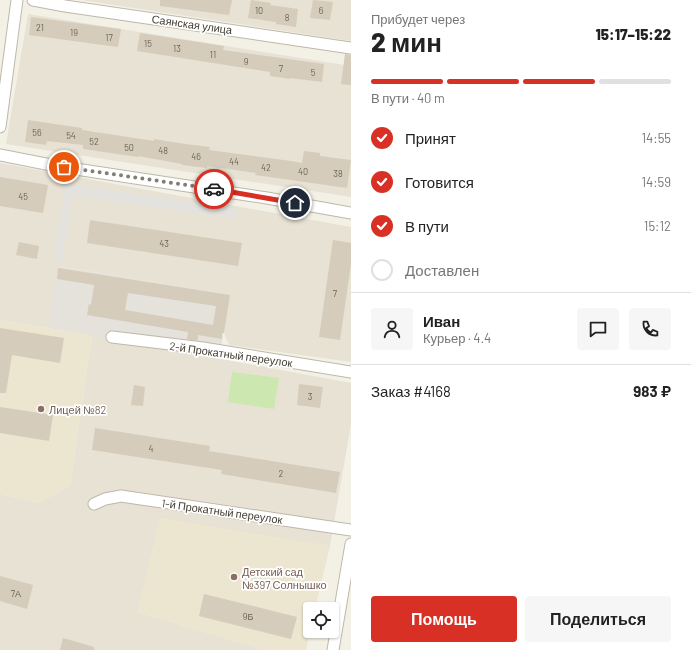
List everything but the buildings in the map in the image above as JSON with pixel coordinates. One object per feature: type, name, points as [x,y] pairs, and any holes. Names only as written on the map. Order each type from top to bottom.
[{"type":"street","points":[[0,127],[17,0]]},
{"type":"street","name":"Саянская улица","points":[[33,0],[351,48]]},
{"type":"street","points":[[0,155],[351,213]]},
{"type":"street","name":"2-й Прокатный переулок","points":[[112,338],[203,348],[351,372]]},
{"type":"street","name":"1-й Прокатный переулок","points":[[94,504],[105,499],[121,496],[351,530]]},
{"type":"street","points":[[333,650],[351,544]]},
{"type":"shaded area","points":[[81,0],[351,0],[351,41]]},
{"type":"shaded area","points":[[28,14],[351,66],[351,197],[6,144]]},
{"type":"shaded area","points":[[0,163],[351,227],[351,362],[229,345],[224,333],[230,295],[59,266],[48,328],[0,320]]},
{"type":"shaded area","points":[[65,184],[237,209],[236,219],[72,195],[62,263],[54,262]]},
{"type":"shaded area","points":[[58,266],[230,295],[219,358],[48,328]]},
{"type":"shaded area","name":"Лицей №82","points":[[0,320],[92,335],[70,485],[39,503],[0,494]]},
{"type":"shaded area","points":[[92,335],[351,383],[351,424],[330,546],[160,519],[138,612],[263,650],[0,650],[0,494],[39,503],[70,485]]},
{"type":"shaded area","name":"Детский сад №397 Солнышко","points":[[160,518],[330,546],[317,602],[303,602],[303,638],[309,638],[306,650],[263,650],[138,612]]},
{"type":"green space","points":[[232,372],[279,378],[274,409],[228,402]]},
{"type":"way so far","points":[[64,167],[214,189]]},
{"type":"place","name":"Лицей №82","points":[[41,409]]},
{"type":"place","name":"Детский сад №397 Солнышко","points":[[234,577]]},
{"type":"route","points":[[214,189],[295,203]]}]
